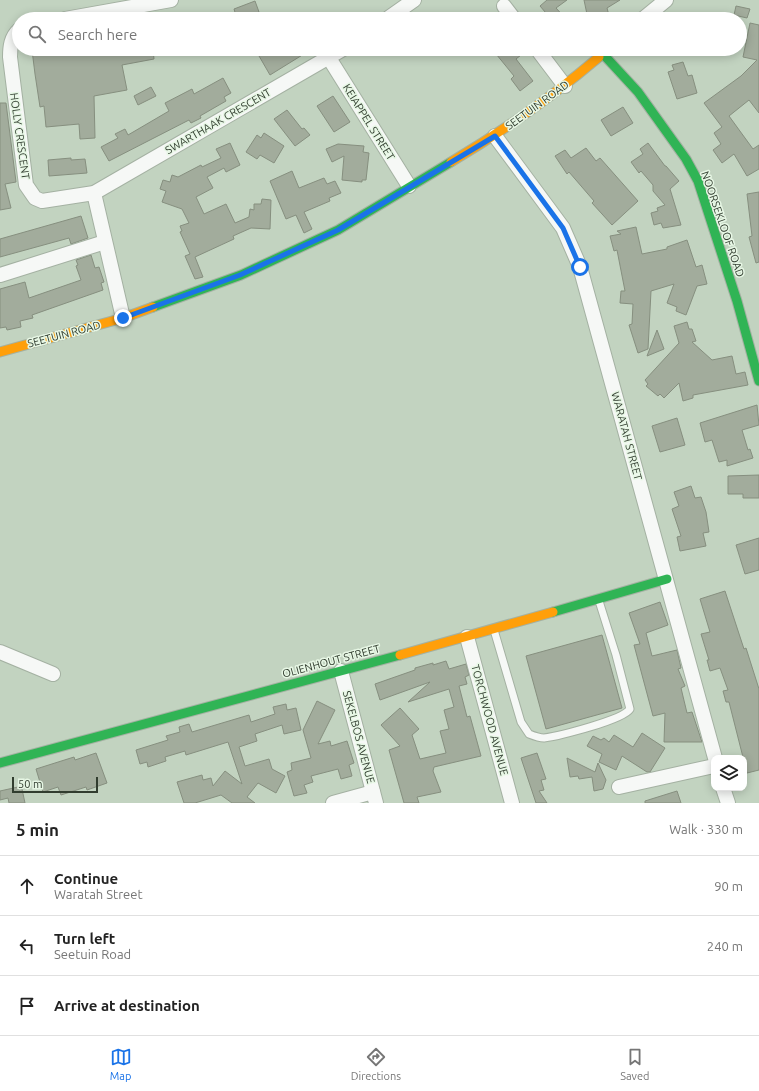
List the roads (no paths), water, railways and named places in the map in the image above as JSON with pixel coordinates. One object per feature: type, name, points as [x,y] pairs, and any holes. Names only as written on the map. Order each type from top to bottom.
[{"type":"street","points":[[104,12],[171,0]]},
{"type":"street","points":[[398,5],[414,0]]},
{"type":"street","points":[[651,12],[666,0]]},
{"type":"street","points":[[504,6],[509,12]]},
{"type":"street","name":"HOLLY CRESCENT","points":[[12,41],[10,45],[10,57],[26,185],[35,198],[42,201],[94,193]]},
{"type":"street","name":"SWARTHAAK CRESCENT","points":[[94,193],[332,56]]},
{"type":"street","points":[[542,56],[565,86]]},
{"type":"street","name":"SEETUIN ROAD","points":[[0,352],[123,318],[248,272],[338,230],[409,186],[495,136],[565,86],[599,56]]},
{"type":"street","name":"NOORSEKLOOF ROAD","points":[[609,56],[638,92],[686,159],[698,181],[737,301],[759,381]]},
{"type":"street","name":"KEIAPPEL STREET","points":[[329,58],[409,186]]},
{"type":"street","name":"WARATAH STREET","points":[[495,136],[563,228],[580,267],[714,755]]},
{"type":"street","points":[[94,193],[123,318]]},
{"type":"street","points":[[0,275],[105,242]]},
{"type":"street","name":"OLIENHOUT STREET","points":[[0,763],[494,630],[667,580]]},
{"type":"street","name":"TORCHWOOD AVENUE","points":[[467,637],[509,802]]},
{"type":"street","points":[[0,652],[53,674]]},
{"type":"street","name":"SEKELBOS AVENUE","points":[[341,671],[375,797]]},
{"type":"street","points":[[619,786],[711,767]]},
{"type":"street","points":[[724,791],[728,803]]},
{"type":"street","points":[[333,803],[375,797]]},
{"type":"lane","points":[[494,630],[521,722],[529,734],[542,738],[613,720],[627,714],[630,710],[616,655],[599,600]]}]
